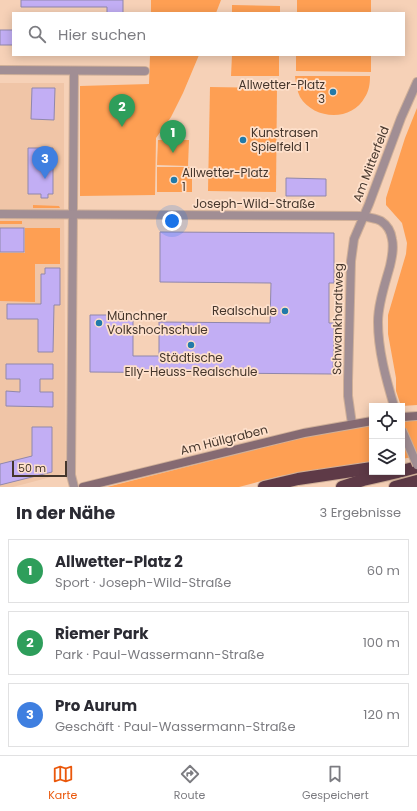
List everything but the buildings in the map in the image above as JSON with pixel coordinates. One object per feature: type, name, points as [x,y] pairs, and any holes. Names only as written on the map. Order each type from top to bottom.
[{"type":"highway","points":[[405,464],[417,465]]},
{"type":"highway","points":[[405,470],[417,465]]},
{"type":"highway","points":[[264,487],[298,478],[369,468]]},
{"type":"highway","points":[[342,487],[385,475]]},
{"type":"highway","points":[[395,487],[417,482]]},
{"type":"main road","points":[[405,418],[417,416]]},
{"type":"main road","name":"Am Hüllgraben","points":[[83,487],[304,433],[369,421]]},
{"type":"street","points":[[0,70],[145,71]]},
{"type":"street","points":[[74,71],[71,475],[74,487]]},
{"type":"street","name":"Am Mitterfeld","points":[[393,403],[382,357],[378,320],[379,309],[391,260],[393,239],[389,230],[382,222],[364,216],[401,118],[417,82]]},
{"type":"street","name":"Joseph-Wild-Straße","points":[[0,214],[364,216]]},
{"type":"street","name":"Schwankhardtweg","points":[[352,424],[348,396],[351,261],[356,233],[364,216]]},
{"type":"street","points":[[405,437],[417,465]]},
{"type":"shaded area","points":[[151,0],[221,0],[216,12],[151,12]]},
{"type":"shaded area","points":[[297,0],[371,0],[371,12],[297,12]]},
{"type":"shaded area","points":[[232,5],[280,6],[280,12],[232,12]]},
{"type":"shaded area","points":[[150,56],[199,56],[171,117],[156,138],[155,195],[80,196],[80,86],[149,84]]},
{"type":"shaded area","points":[[232,56],[279,56],[279,76],[231,76]]},
{"type":"shaded area","points":[[296,56],[371,56],[371,72],[296,71]]},
{"type":"shaded area","name":"Allwetter-Platz 3","points":[[295,76],[370,76],[370,79],[365,97],[359,105],[351,111],[333,115],[323,114],[306,105],[299,95]]},
{"type":"shaded area","points":[[0,83],[64,83],[66,473],[13,487],[0,487]]},
{"type":"shaded area","name":"Kunstrasen Spielfeld 1","points":[[210,87],[277,88],[276,192],[208,191]]},
{"type":"shaded area","points":[[417,108],[417,405],[405,406],[405,403],[400,403],[396,391],[396,378],[388,334],[388,315],[406,254],[407,243],[402,223],[386,205],[386,198],[405,138]]},
{"type":"shaded area","points":[[158,140],[189,140],[188,166],[157,165]]},
{"type":"shaded area","name":"Allwetter-Platz 1","points":[[157,167],[192,167],[192,192],[157,192]]},
{"type":"shaded area","points":[[33,205],[59,206],[60,208],[33,208]]},
{"type":"shaded area","points":[[0,221],[22,221],[22,224],[0,224]]},
{"type":"shaded area","points":[[25,228],[60,228],[60,264],[35,264],[35,302],[0,301],[0,253],[25,253]]},
{"type":"shaded area","points":[[417,420],[417,456],[405,458],[405,439],[405,422]]},
{"type":"shaded area","points":[[369,426],[369,463],[280,476],[239,487],[107,487],[305,437]]},
{"type":"place","name":"Allwetter-Platz 3","points":[[333,92]]},
{"type":"place","name":"Riemer Park","points":[[122,127]]},
{"type":"place","name":"Kunstrasen Spielfeld 1","points":[[243,140]]},
{"type":"place","name":"Allwetter-Platz 2","points":[[173,153]]},
{"type":"place","name":"Pro Aurum","points":[[45,179]]},
{"type":"place","name":"Allwetter-Platz 1","points":[[174,180]]},
{"type":"place","name":"Realschule","points":[[285,311]]},
{"type":"place","name":"Münchner Volkshochschule","points":[[99,323]]},
{"type":"place","name":"Städtische Elly-Heuss-Realschule","points":[[191,345]]}]
